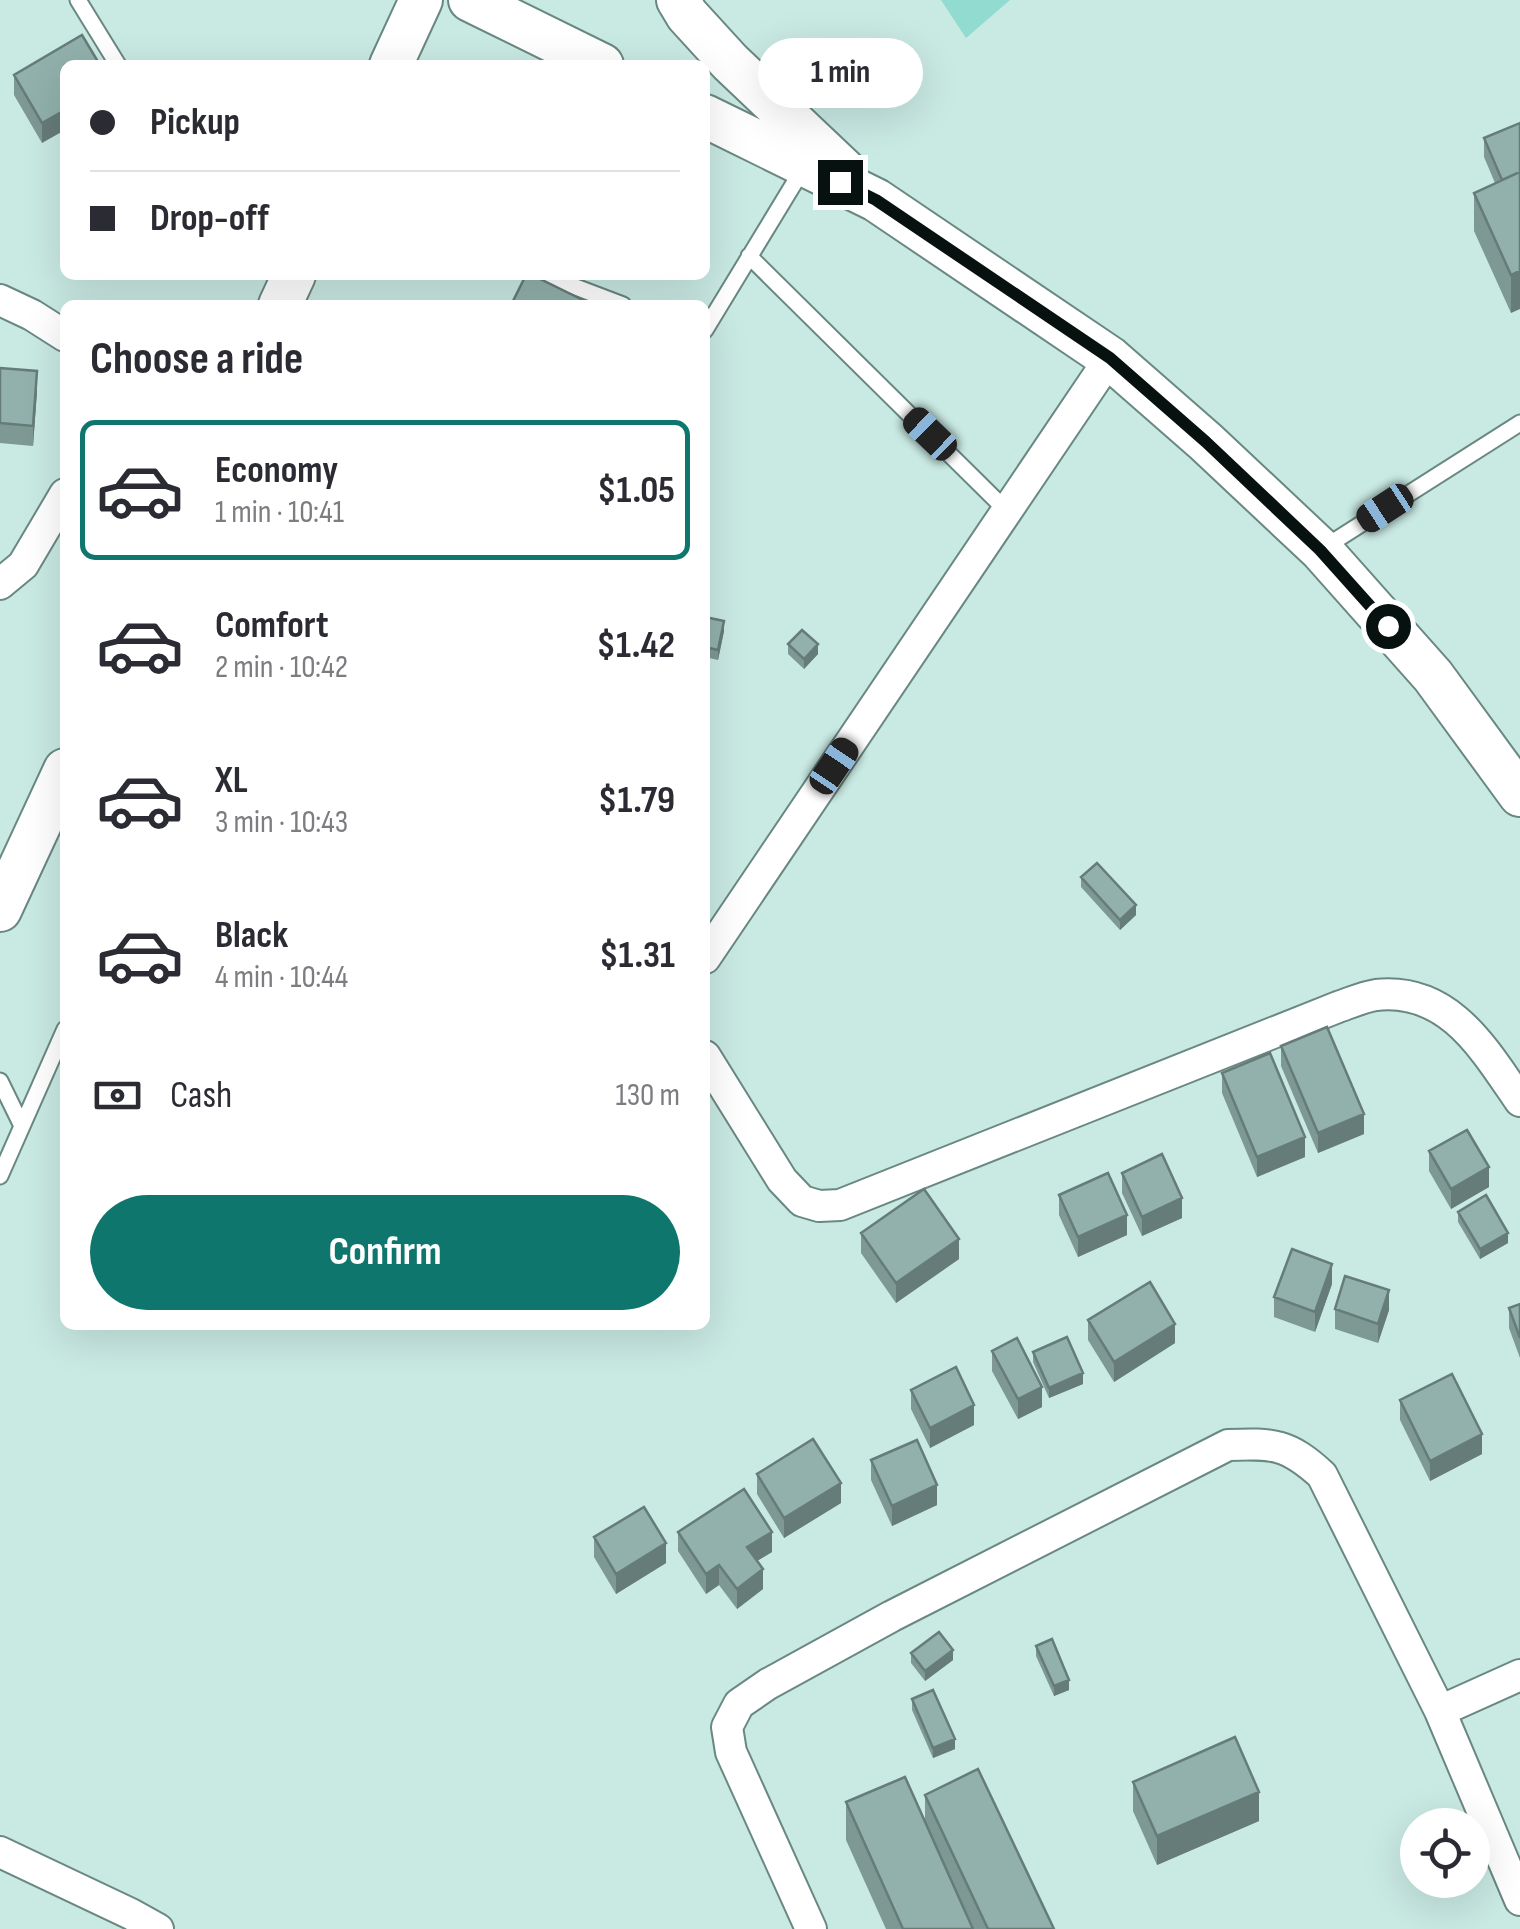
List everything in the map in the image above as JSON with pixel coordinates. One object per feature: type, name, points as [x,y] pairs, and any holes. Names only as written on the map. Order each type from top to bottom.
[{"type":"main road","points":[[393,60],[421,0]]},
{"type":"main road","points":[[470,0],[592,60]]},
{"type":"main road","points":[[678,0],[730,62],[876,200]]},
{"type":"main road","points":[[710,118],[876,200],[1110,358],[1320,550],[1432,676],[1520,795]]},
{"type":"main road","points":[[0,910],[60,781]]},
{"type":"street","points":[[0,300],[60,333]]},
{"type":"street","points":[[710,951],[1110,358]]},
{"type":"street","points":[[0,584],[23,565],[60,502]]},
{"type":"street","points":[[710,1064],[782,1180],[802,1201],[819,1206],[840,1205],[1374,995],[1412,996],[1448,1013],[1477,1039],[1520,1102]]},
{"type":"street","points":[[811,1929],[731,1752],[728,1726],[739,1704],[892,1616],[1228,1445],[1264,1443],[1299,1454],[1322,1476],[1440,1711],[1520,1900]]},
{"type":"street","points":[[1440,1711],[1520,1675]]},
{"type":"street","points":[[0,1852],[128,1921],[158,1929]]},
{"type":"lane","points":[[78,0],[115,60]]},
{"type":"lane","points":[[710,322],[805,165]]},
{"type":"lane","points":[[750,256],[1007,510]]},
{"type":"lane","points":[[557,280],[609,300]]},
{"type":"lane","points":[[583,290],[589,280]]},
{"type":"lane","points":[[1320,550],[1520,423]]},
{"type":"lane","points":[[0,1176],[60,1040]]},
{"type":"lane","points":[[0,1081],[22,1126]]},
{"type":"shaded area","points":[[941,0],[1010,0],[966,38]]},
{"type":"building","points":[[82,35],[97,60],[60,60],[60,113],[42,123],[14,75]]},
{"type":"building","points":[[1520,123],[1520,172],[1502,180],[1484,138]]},
{"type":"building","points":[[1520,172],[1520,271],[1511,275],[1474,193]]},
{"type":"building","points":[[524,280],[542,280],[583,300],[514,300]]},
{"type":"building","points":[[0,368],[37,371],[33,426],[0,423]]},
{"type":"building","points":[[710,618],[724,621],[718,650],[710,648]]},
{"type":"building","points":[[802,630],[818,644],[804,659],[788,644]]},
{"type":"building","points":[[1097,863],[1136,905],[1120,920],[1081,877]]},
{"type":"building","points":[[1327,1027],[1364,1114],[1318,1133],[1281,1046]]},
{"type":"building","points":[[1270,1053],[1305,1137],[1257,1157],[1222,1073]]},
{"type":"building","points":[[1467,1130],[1489,1167],[1451,1189],[1429,1151]]},
{"type":"building","points":[[1162,1154],[1182,1198],[1142,1217],[1122,1173]]},
{"type":"building","points":[[1108,1173],[1127,1215],[1078,1237],[1059,1195]]},
{"type":"building","points":[[924,1189],[959,1239],[896,1283],[861,1233]]},
{"type":"building","points":[[1486,1195],[1508,1233],[1480,1249],[1458,1212]]},
{"type":"building","points":[[1292,1249],[1332,1264],[1315,1312],[1274,1297]]},
{"type":"building","points":[[1345,1276],[1389,1290],[1378,1324],[1335,1309]]},
{"type":"building","points":[[1150,1282],[1175,1324],[1114,1362],[1088,1320]]},
{"type":"building","points":[[1520,1304],[1520,1338],[1509,1308]]},
{"type":"building","points":[[1067,1337],[1083,1373],[1049,1388],[1033,1352]]},
{"type":"building","points":[[1017,1338],[1042,1387],[1018,1399],[992,1351]]},
{"type":"building","points":[[956,1367],[974,1405],[930,1428],[911,1390]]},
{"type":"building","points":[[1452,1374],[1482,1434],[1430,1461],[1400,1400]]},
{"type":"building","points":[[813,1439],[841,1483],[784,1518],[757,1474]]},
{"type":"building","points":[[917,1440],[937,1485],[892,1506],[871,1460]]},
{"type":"building","points":[[744,1489],[772,1532],[747,1547],[763,1569],[737,1589],[719,1565],[706,1574],[678,1532]]},
{"type":"building","points":[[644,1507],[666,1543],[616,1574],[594,1537]]},
{"type":"building","points":[[939,1632],[953,1650],[925,1671],[911,1653]]},
{"type":"building","points":[[1052,1639],[1069,1680],[1054,1686],[1036,1646]]},
{"type":"building","points":[[933,1690],[955,1739],[933,1748],[912,1699]]},
{"type":"building","points":[[1235,1737],[1259,1792],[1157,1836],[1133,1782]]},
{"type":"building","points":[[978,1769],[1054,1929],[988,1929],[925,1795]]},
{"type":"building","points":[[905,1777],[973,1929],[903,1929],[846,1802]]},
{"type":"route","points":[[840,182],[876,200],[1110,358],[1320,550],[1388,626]]}]
